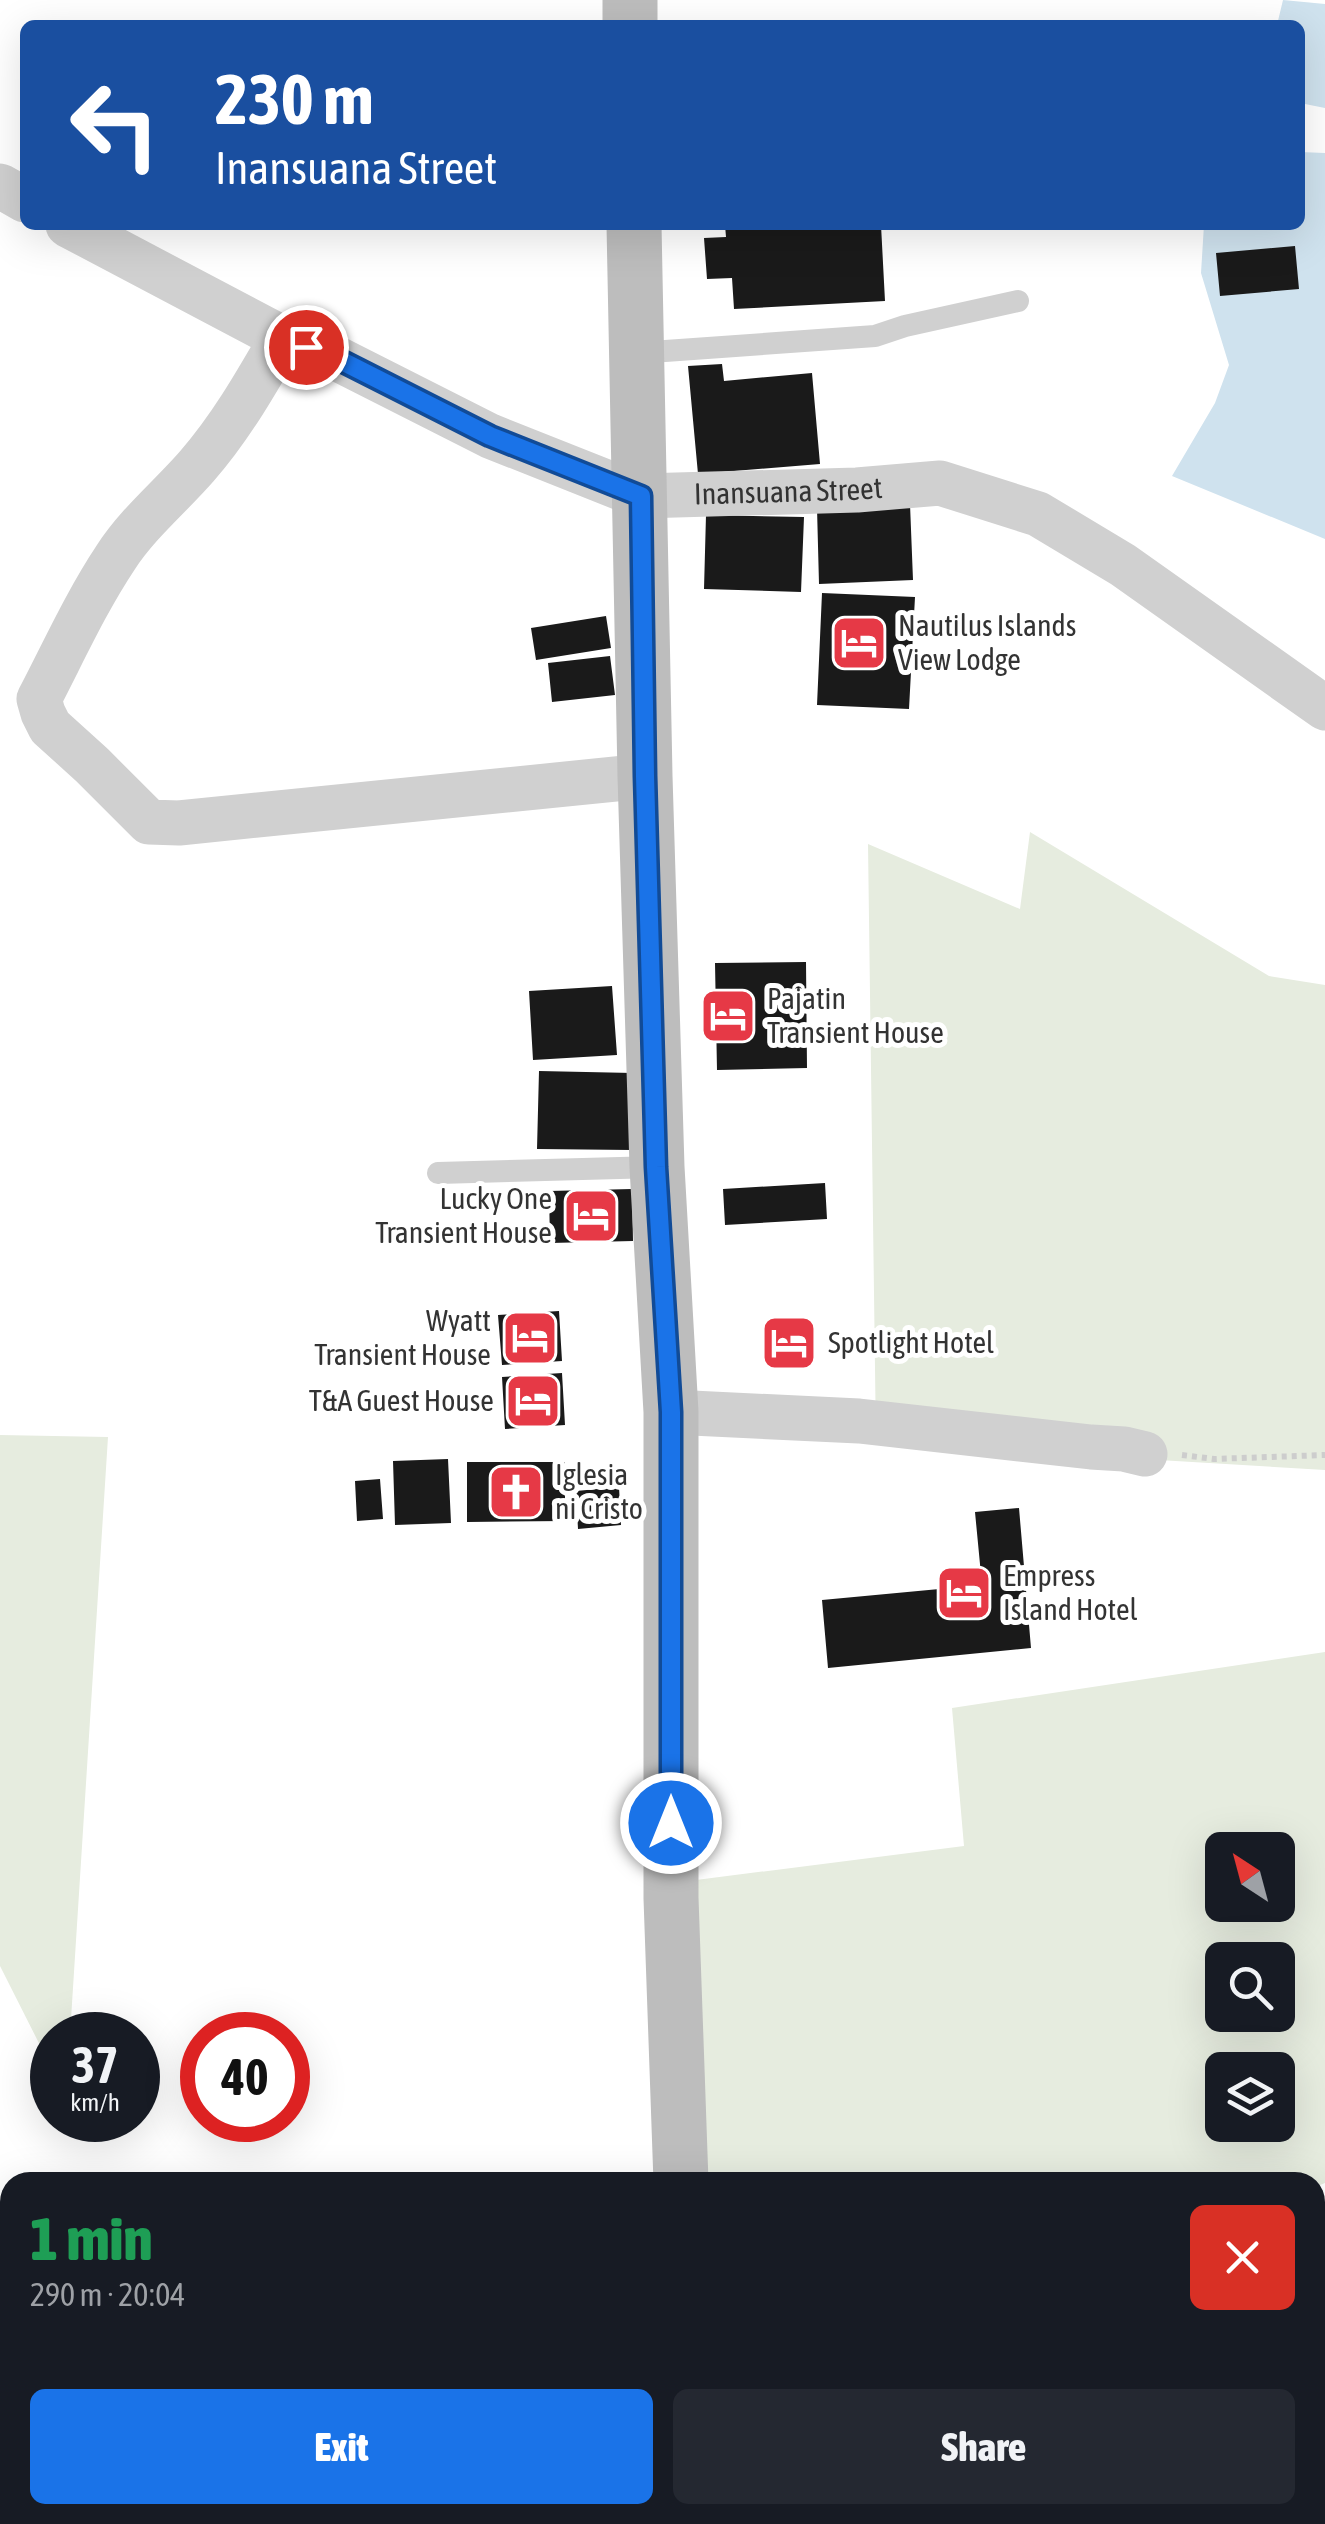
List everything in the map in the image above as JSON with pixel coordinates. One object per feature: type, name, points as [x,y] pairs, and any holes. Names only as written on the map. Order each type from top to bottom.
[{"type":"street","name":"Inansuana Street","points":[[77,230],[282,338],[330,355],[490,436],[641,496],[857,490],[940,483],[1038,514],[1122,565],[1325,708]]},
{"type":"street","points":[[634,230],[656,1167],[671,1412],[670,1898],[681,2172]]},
{"type":"street","points":[[282,338],[241,408],[198,465],[118,554],[76,624],[40,699],[50,727],[149,822],[179,823],[645,776]]},
{"type":"street","points":[[671,1412],[859,1421],[1145,1454]]},
{"type":"lane","points":[[637,353],[875,336],[1018,301]]},
{"type":"lane","points":[[438,1173],[656,1167]]},
{"type":"path","points":[[1214,1459],[1325,1455]]},
{"type":"shaded area","points":[[1030,832],[1269,976],[1325,985],[1325,1470],[876,1443],[868,844],[1020,909]]},
{"type":"shaded area","points":[[0,1435],[108,1437],[71,2012],[30,2012],[30,2025],[0,1966]]},
{"type":"shaded area","points":[[1325,1652],[1325,2172],[705,2172],[696,1880],[964,1846],[952,1708]]},
{"type":"water","points":[[1283,0],[1325,4],[1325,539],[1172,476],[1215,403],[1229,365],[1201,273],[1204,230],[1305,230],[1305,20],[1278,20]]},
{"type":"pier","points":[[1305,104],[1325,108],[1325,153],[1305,152]]},
{"type":"building","points":[[725,230],[881,230],[885,301],[734,309],[732,278],[707,279],[704,238],[726,237]]},
{"type":"building","points":[[1295,246],[1299,289],[1220,296],[1216,253]]},
{"type":"building","points":[[722,364],[724,381],[812,373],[820,464],[698,474],[688,366]]},
{"type":"building","points":[[910,504],[913,580],[819,584],[817,508]]},
{"type":"building","points":[[706,515],[804,517],[801,592],[704,589]]},
{"type":"building","points":[[822,593],[915,597],[909,709],[817,705]]},
{"type":"building","points":[[606,616],[611,648],[536,660],[531,628]]},
{"type":"building","points":[[610,656],[615,695],[552,702],[548,663]]},
{"type":"building","points":[[806,962],[807,1068],[717,1070],[715,963]]},
{"type":"building","points":[[612,986],[617,1055],[533,1060],[529,991]]},
{"type":"building","points":[[539,1071],[633,1073],[632,1150],[537,1149]]},
{"type":"building","points":[[825,1183],[827,1219],[725,1225],[723,1189]]},
{"type":"building","name":"Lucky One Transient House","points":[[632,1189],[633,1241],[550,1243],[549,1191]]},
{"type":"building","name":"Wyatt Transient House","points":[[559,1311],[562,1361],[502,1365],[498,1315]]},
{"type":"building","name":"T&A Guest House","points":[[562,1373],[565,1425],[505,1429],[502,1377]]},
{"type":"building","points":[[448,1459],[451,1523],[395,1525],[393,1461]]},
{"type":"building","name":"Iglesia ni Cristo","points":[[467,1462],[565,1462],[565,1521],[467,1522]]},
{"type":"building","points":[[380,1479],[383,1519],[357,1521],[355,1481]]},
{"type":"building","points":[[619,1487],[621,1525],[578,1529],[576,1491]]},
{"type":"building","name":"Empress Island Hotel","points":[[1019,1508],[1031,1648],[828,1668],[822,1600],[982,1585],[975,1512]]},
{"type":"place","name":"Nautilus Islands View Lodge","points":[[859,643]]},
{"type":"place","name":"Pajatin Transient House","points":[[728,1016]]},
{"type":"place","name":"Lucky One Transient House","points":[[591,1216]]},
{"type":"place","name":"Wyatt Transient House","points":[[530,1338]]},
{"type":"place","name":"Spotlight Hotel","points":[[789,1343]]},
{"type":"place","name":"T&A Guest House","points":[[533,1401]]},
{"type":"place","name":"Iglesia ni Cristo","points":[[516,1492]]},
{"type":"place","name":"Empress Island Hotel","points":[[964,1593]]},
{"type":"route","points":[[306,347],[330,355],[490,436],[641,496],[656,1167],[671,1412],[671,1823]]}]
